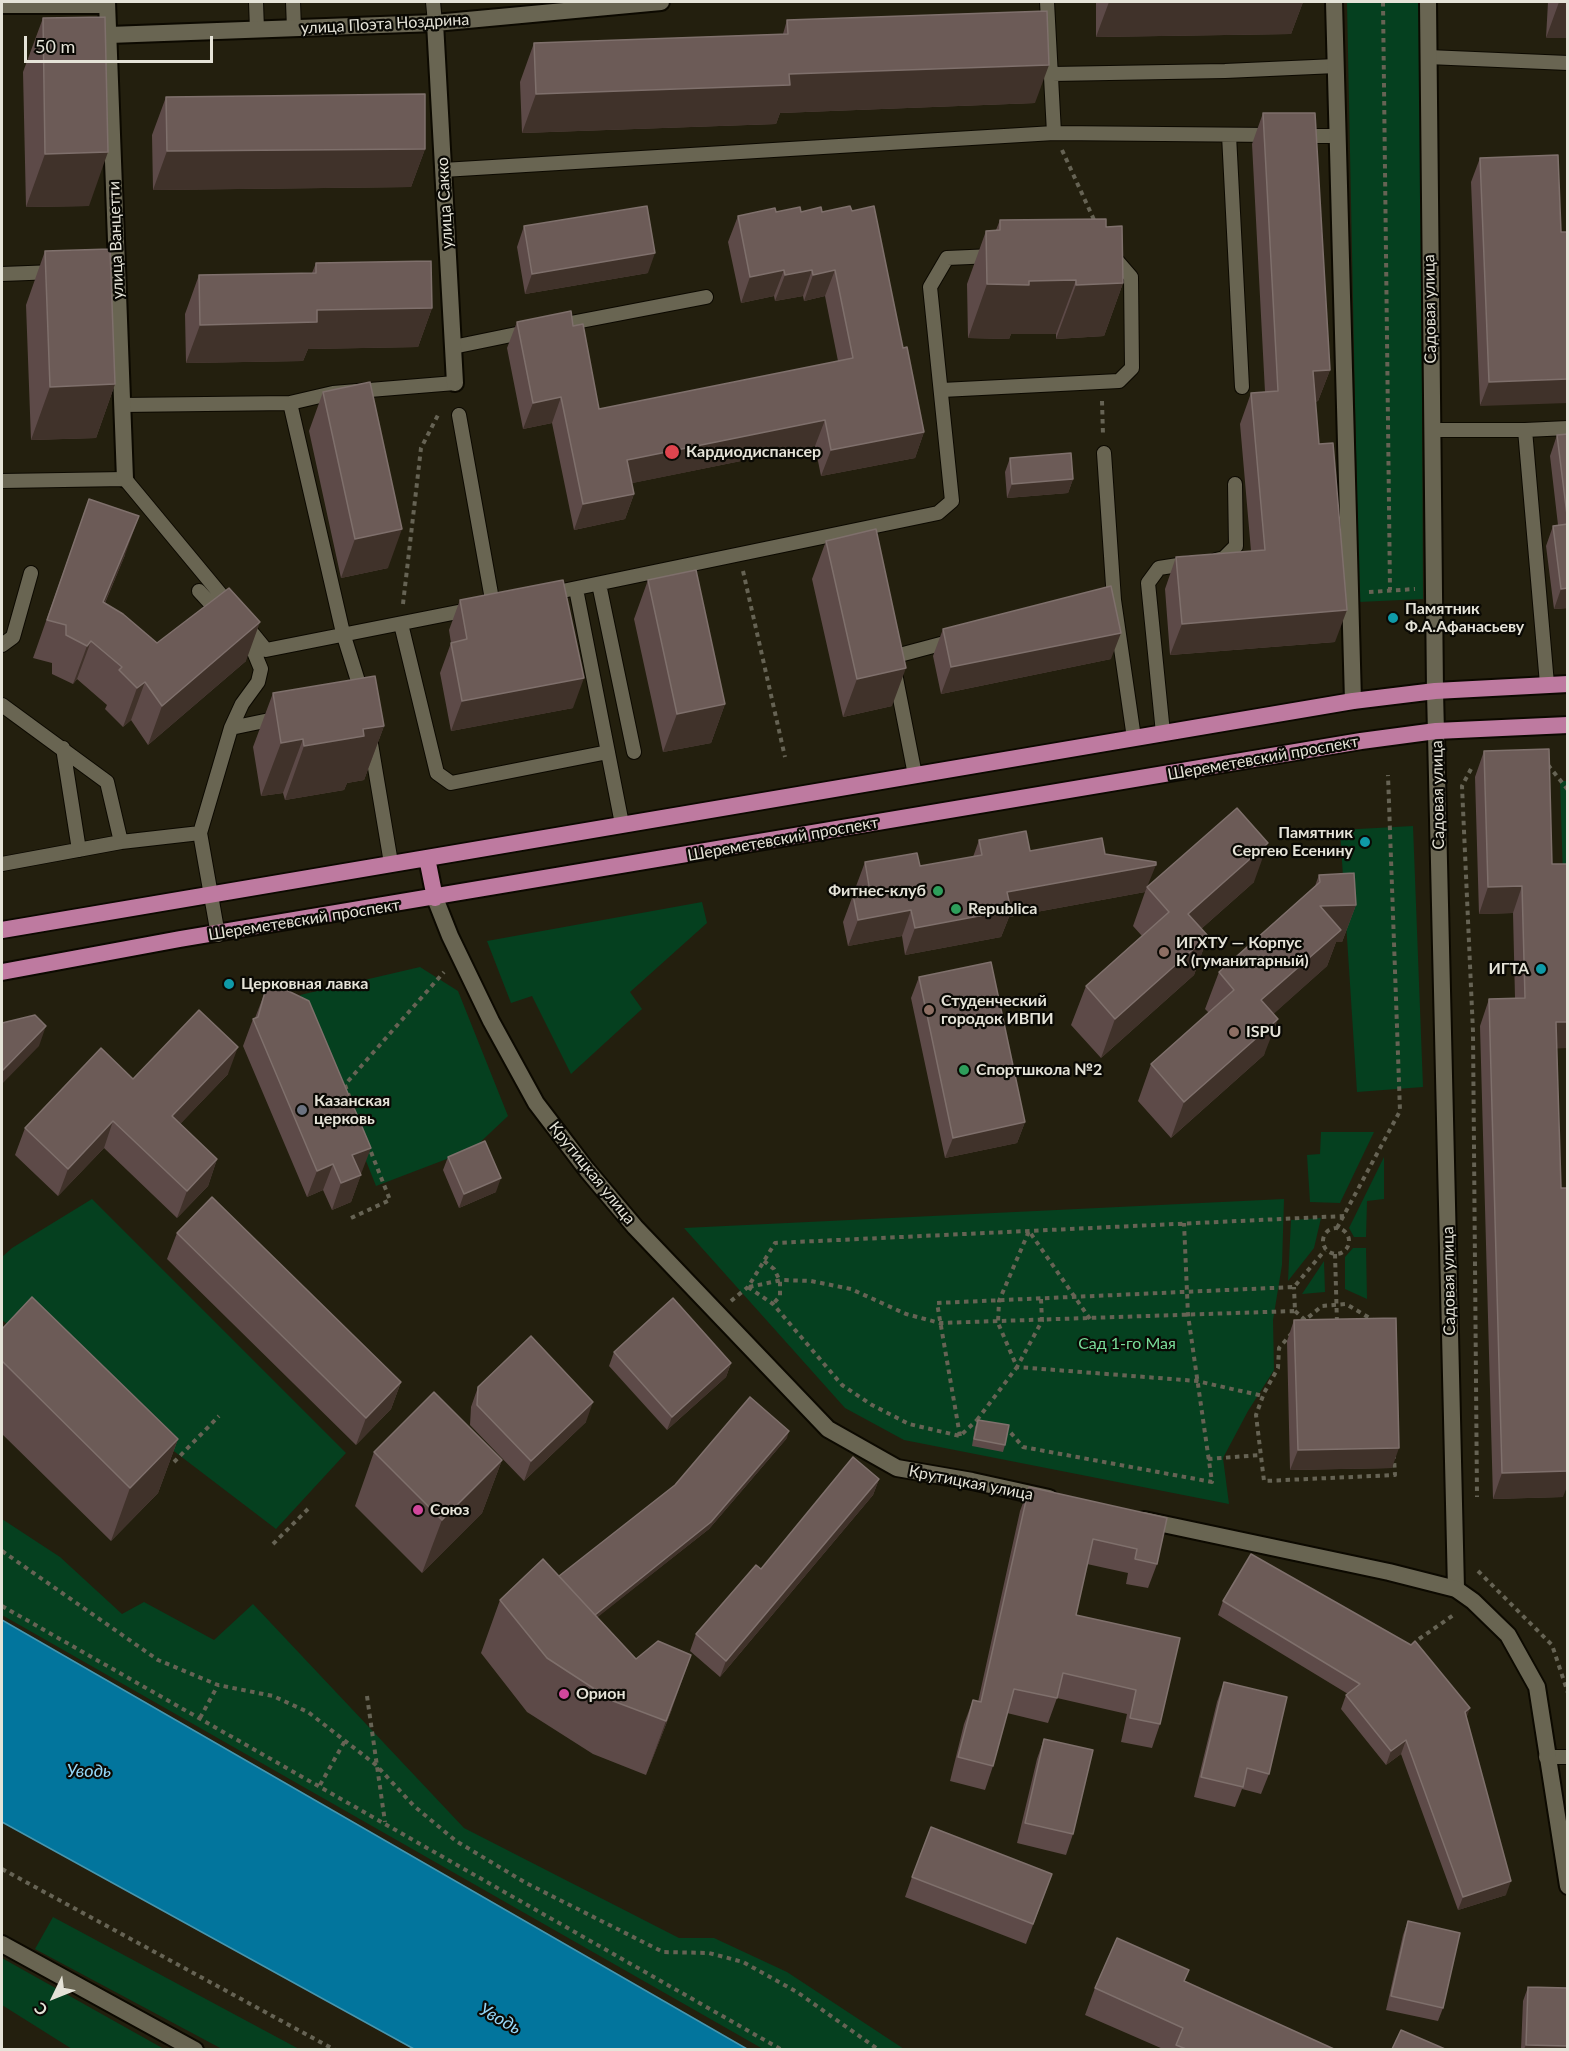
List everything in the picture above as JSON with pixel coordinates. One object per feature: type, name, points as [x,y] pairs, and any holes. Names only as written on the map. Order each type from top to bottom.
[{"type":"main road","points":[[2,930],[1353,701],[1435,691],[1568,684]]},
{"type":"main road","name":"Шереметевский проспект","points":[[2,972],[1436,730],[1568,725]]},
{"type":"main road","name":"Крутицкая улица","points":[[427,858],[435,898]]},
{"type":"street","name":"улица Поэта Ноздрина","points":[[108,35],[435,23],[661,2]]},
{"type":"street","points":[[1334,2],[1353,701]]},
{"type":"street","name":"Садовая улица","points":[[1428,2],[1435,691],[1456,1589]]},
{"type":"street","points":[[2,5],[107,3]]},
{"type":"street","name":"улица Ванцетти","points":[[107,3],[111,270],[122,405],[125,479]]},
{"type":"street","name":"улица Сакко","points":[[435,23],[455,382]]},
{"type":"street","name":"Крутицкая улица","points":[[435,898],[450,936],[491,1021],[536,1103],[586,1170],[635,1227],[828,1429],[897,1468],[972,1481],[1060,1501]]},
{"type":"street","points":[[1127,1516],[1456,1589],[1508,1635],[1537,1687],[1546,1757],[1564,1834],[1568,1886]]},
{"type":"street","points":[[2,1944],[195,2049]]},
{"type":"lane","points":[[256,2],[257,30]]},
{"type":"lane","points":[[293,2],[294,29]]},
{"type":"lane","points":[[434,2],[435,23]]},
{"type":"lane","points":[[1047,2],[1054,133]]},
{"type":"lane","points":[[1428,57],[1568,63]]},
{"type":"lane","points":[[1052,74],[1225,72],[1336,66]]},
{"type":"lane","points":[[443,170],[1054,133],[1338,136]]},
{"type":"lane","points":[[1229,135],[1242,387]]},
{"type":"lane","points":[[942,390],[1119,381],[1132,368],[1131,277],[1102,250]]},
{"type":"lane","points":[[534,597],[938,513],[952,501],[930,287],[946,258],[1004,255]]},
{"type":"lane","points":[[2,274],[71,272]]},
{"type":"lane","points":[[453,346],[706,297]]},
{"type":"lane","points":[[122,405],[290,403],[333,393],[455,382]]},
{"type":"lane","points":[[290,403],[362,709],[391,863]]},
{"type":"lane","points":[[2,481],[125,479],[266,650],[498,604],[459,415]]},
{"type":"lane","points":[[1432,430],[1568,428]]},
{"type":"lane","points":[[1525,430],[1547,684]]},
{"type":"lane","points":[[1104,453],[1109,601],[1134,738]]},
{"type":"lane","points":[[1163,733],[1148,583],[1159,568],[1224,558],[1236,546],[1235,484]]},
{"type":"lane","points":[[2,645],[13,637],[31,573]]},
{"type":"lane","points":[[599,584],[634,752]]},
{"type":"lane","points":[[576,589],[622,824]]},
{"type":"lane","points":[[199,591],[254,652],[261,669],[258,682],[242,704],[231,728],[200,833],[218,935]]},
{"type":"lane","points":[[401,624],[437,773],[451,783],[608,752]]},
{"type":"lane","points":[[915,775],[891,652],[970,637]]},
{"type":"lane","points":[[2,705],[107,782],[121,842]]},
{"type":"lane","points":[[231,728],[297,714]]},
{"type":"lane","points":[[63,748],[79,850]]},
{"type":"lane","points":[[2,864],[121,842],[200,833]]},
{"type":"lane","points":[[1546,1757],[1568,1757]]},
{"type":"path","points":[[1383,2],[1390,590]]},
{"type":"path","points":[[1054,133],[1102,250]]},
{"type":"path","points":[[401,624],[421,448],[455,382]]},
{"type":"path","points":[[1101,382],[1104,453]]},
{"type":"path","points":[[739,555],[785,757]]},
{"type":"path","points":[[1548,765],[1568,790]]},
{"type":"path","points":[[1471,770],[1462,786],[1473,1032],[1477,1504]]},
{"type":"path","points":[[1338,1228],[1400,1111],[1388,775]]},
{"type":"path","points":[[340,1091],[447,969]]},
{"type":"path","points":[[345,1085],[357,1116]]},
{"type":"path","points":[[351,1218],[390,1200],[366,1137]]},
{"type":"path","points":[[748,1287],[775,1243],[1344,1216]]},
{"type":"path","points":[[996,1424],[1006,1426],[1023,1447],[1212,1482],[1188,1315],[1184,1224]]},
{"type":"path","points":[[1295,1311],[1294,1287],[1325,1250],[1324,1236],[1329,1230],[1338,1228],[1345,1232],[1348,1245],[1343,1252],[1335,1254],[1325,1250]]},
{"type":"path","points":[[1029,1231],[1091,1319]]},
{"type":"path","points":[[1017,1367],[998,1323],[999,1301],[1029,1231]]},
{"type":"path","points":[[1335,1254],[1337,1329]]},
{"type":"path","points":[[764,1261],[774,1269],[780,1281],[780,1296],[773,1304]]},
{"type":"path","points":[[748,1287],[780,1281],[811,1281],[851,1289],[906,1314],[940,1323],[998,1323],[1295,1311],[1305,1320]]},
{"type":"path","points":[[748,1287],[773,1304],[821,1363],[856,1396],[909,1424],[960,1436]]},
{"type":"path","points":[[960,1436],[938,1303],[1294,1287]]},
{"type":"path","points":[[960,1436],[977,1420],[1017,1367],[1042,1321],[1041,1299]]},
{"type":"path","points":[[1376,1323],[1357,1309],[1336,1303],[1322,1306],[1305,1320],[1279,1348],[1278,1368],[1256,1415],[1260,1455],[1264,1480],[1395,1476],[1394,1452]]},
{"type":"path","points":[[1017,1367],[1197,1381],[1263,1396]]},
{"type":"path","points":[[174,1462],[219,1416]]},
{"type":"path","points":[[977,1420],[987,1422]]},
{"type":"path","points":[[1208,1459],[1260,1455]]},
{"type":"path","points":[[273,1544],[310,1507]]},
{"type":"path","points":[[2,1551],[158,1660],[218,1685],[273,1696],[308,1712],[346,1739],[376,1765],[414,1806],[456,1841],[526,1883],[663,1952],[709,1953],[743,1962],[797,1992],[879,2049]]},
{"type":"path","points":[[2,1606],[782,2049]]},
{"type":"path","points":[[200,1718],[218,1685]]},
{"type":"path","points":[[367,1695],[385,1822]]},
{"type":"path","points":[[320,1785],[346,1739]]},
{"type":"path","points":[[2,1869],[335,2049]]},
{"type":"green space","points":[[1347,2],[1420,2],[1423,599],[1359,602]]},
{"type":"green space","points":[[1560,781],[1567,781],[1567,877],[1563,877]]},
{"type":"green space","points":[[1413,826],[1423,1087],[1357,1092],[1340,830]]},
{"type":"green space","points":[[702,902],[707,923],[630,992],[642,1009],[571,1074],[532,996],[511,1003],[487,941]]},
{"type":"green space","points":[[420,967],[458,991],[508,1116],[473,1149],[376,1186],[300,995]]},
{"type":"green space","points":[[1321,1132],[1374,1132],[1340,1203],[1310,1202],[1307,1155],[1320,1154]]},
{"type":"green space","points":[[1384,1157],[1384,1199],[1367,1201],[1366,1237],[1354,1237],[1349,1228]]},
{"type":"green space","points":[[92,1199],[346,1453],[276,1529],[2,1320],[2,1257],[12,1248]]},
{"type":"green space","name":"Сад 1-го Мая","points":[[1284,1199],[1282,1265],[1273,1320],[1274,1370],[1248,1411],[1223,1458],[1229,1504],[904,1440],[845,1408],[684,1228]]},
{"type":"green space","points":[[1321,1218],[1314,1248],[1288,1281],[1291,1220]]},
{"type":"green space","points":[[1353,1248],[1366,1248],[1367,1299],[1345,1289],[1345,1257]]},
{"type":"green space","points":[[1324,1261],[1325,1292],[1302,1294]]},
{"type":"green space","points":[[2,1519],[60,1557],[122,1614],[144,1602],[214,1640],[253,1604],[464,1828],[679,1938],[714,1938],[787,1972],[904,2049],[763,2049],[2,1615]]},
{"type":"green space","points":[[53,1917],[299,2049],[222,2049],[35,1949]]},
{"type":"green space","points":[[2,1958],[164,2049],[72,2049],[2,2005]]},
{"type":"water","name":"Уводь","points":[[2,1620],[747,2049],[414,2049],[2,1822]]},
{"type":"building","points":[[1047,11],[1049,65],[789,74],[790,85],[536,94],[534,43],[788,34],[787,20]]},
{"type":"building","points":[[105,17],[108,152],[45,154],[43,18]]},
{"type":"building","points":[[425,94],[425,149],[167,151],[166,97]]},
{"type":"building","points":[[1263,113],[1315,113],[1330,370],[1313,371],[1319,444],[1333,443],[1347,610],[1182,624],[1176,557],[1265,550],[1251,393],[1278,391]]},
{"type":"building","points":[[1558,155],[1561,232],[1568,232],[1568,379],[1489,382],[1480,158]]},
{"type":"building","points":[[647,206],[655,253],[532,274],[524,226]]},
{"type":"building","points":[[850,206],[852,211],[874,206],[903,348],[907,347],[924,432],[831,450],[825,420],[627,460],[634,494],[583,504],[561,397],[533,403],[517,322],[571,311],[573,326],[583,324],[599,409],[853,358],[835,270],[813,275],[812,270],[785,275],[784,270],[750,277],[738,216],[775,208],[776,212],[800,207],[801,212],[821,207],[822,212]]},
{"type":"building","points":[[1106,219],[1106,227],[1122,226],[1123,283],[1076,285],[1076,280],[1029,281],[1029,285],[987,284],[986,231],[1000,230],[1000,220]]},
{"type":"building","points":[[110,249],[115,384],[50,387],[45,251]]},
{"type":"building","points":[[431,261],[432,308],[317,310],[317,322],[200,325],[199,275],[316,273],[316,263]]},
{"type":"building","points":[[370,382],[402,529],[355,539],[323,392]]},
{"type":"building","points":[[1568,434],[1568,523],[1557,435]]},
{"type":"building","points":[[1071,453],[1073,479],[1012,484],[1010,458]]},
{"type":"building","points":[[89,499],[139,516],[103,602],[123,614],[157,643],[229,588],[260,622],[162,706],[145,682],[137,688],[119,670],[122,667],[91,641],[87,646],[66,635],[66,625],[47,620]]},
{"type":"building","points":[[1568,524],[1568,588],[1561,589],[1553,526]]},
{"type":"building","points":[[876,529],[906,668],[857,679],[826,541]]},
{"type":"building","points":[[696,570],[725,704],[677,714],[648,580]]},
{"type":"building","points":[[563,580],[584,678],[462,701],[451,643],[467,639],[460,600]]},
{"type":"building","points":[[1111,586],[1121,633],[951,667],[943,629]]},
{"type":"building","points":[[375,676],[384,726],[363,729],[364,736],[304,746],[303,739],[281,743],[273,693]]},
{"type":"building","points":[[1549,749],[1552,864],[1568,864],[1568,1022],[1556,1022],[1561,1188],[1568,1188],[1568,1471],[1502,1473],[1489,999],[1525,998],[1522,886],[1488,887],[1484,751]]},
{"type":"building","points":[[1237,808],[1268,843],[1188,914],[1208,936],[1115,1019],[1086,986],[1169,912],[1147,887]]},
{"type":"building","points":[[1026,831],[1030,851],[1102,838],[1105,854],[1156,862],[1156,865],[1007,892],[1011,910],[915,928],[911,910],[858,920],[853,895],[870,892],[865,862],[917,853],[920,866],[982,855],[979,840]]},
{"type":"building","points":[[1354,873],[1356,905],[1320,906],[1341,930],[1261,1000],[1278,1019],[1184,1102],[1151,1064],[1234,990],[1219,972],[1320,882],[1319,875]]},
{"type":"building","name":"Спортшкола №2","points":[[991,962],[1025,1122],[953,1138],[919,977]]},
{"type":"building","name":"Казанская церковь","points":[[278,986],[309,1001],[371,1148],[352,1155],[361,1175],[341,1183],[333,1164],[317,1171],[253,1019],[258,1017],[265,992]]},
{"type":"building","points":[[199,1010],[238,1047],[172,1116],[217,1159],[187,1191],[113,1121],[68,1169],[25,1128],[101,1048],[133,1079]]},
{"type":"building","points":[[35,1015],[46,1026],[2,1071],[2,1023]]},
{"type":"building","points":[[485,1141],[501,1178],[464,1194],[448,1157]]},
{"type":"building","points":[[212,1197],[401,1382],[366,1418],[177,1233]]},
{"type":"building","points":[[32,1297],[178,1439],[130,1488],[2,1361],[2,1329]]},
{"type":"building","points":[[673,1298],[731,1363],[672,1417],[614,1352]]},
{"type":"building","points":[[1396,1318],[1399,1448],[1298,1450],[1294,1320]]},
{"type":"building","points":[[531,1336],[593,1402],[531,1461],[477,1405],[478,1387]]},
{"type":"building","points":[[434,1392],[502,1460],[442,1520],[374,1452]]},
{"type":"building","points":[[750,1397],[789,1431],[711,1522],[595,1615],[559,1576],[675,1485]]},
{"type":"building","points":[[978,1420],[1009,1425],[1005,1445],[974,1439]]},
{"type":"building","points":[[853,1457],[879,1479],[726,1661],[696,1634],[756,1565],[761,1569]]},
{"type":"building","points":[[1029,1487],[1167,1518],[1157,1564],[1135,1559],[1137,1549],[1093,1539],[1076,1615],[1180,1638],[1160,1724],[1130,1718],[1136,1690],[1063,1673],[1057,1698],[1014,1689],[993,1766],[958,1757],[973,1700],[981,1702]]},
{"type":"building","points":[[1251,1554],[1411,1645],[1415,1641],[1470,1708],[1465,1712],[1511,1881],[1463,1897],[1406,1740],[1391,1751],[1346,1695],[1360,1684],[1223,1601]]},
{"type":"building","points":[[543,1559],[636,1659],[658,1641],[691,1655],[666,1721],[613,1701],[547,1658],[500,1600]]},
{"type":"building","points":[[1224,1682],[1287,1697],[1269,1774],[1247,1768],[1243,1787],[1201,1777]]},
{"type":"building","points":[[1044,1739],[1093,1750],[1073,1834],[1025,1823]]},
{"type":"building","points":[[931,1827],[1052,1874],[1033,1924],[912,1877]]},
{"type":"building","points":[[1408,1921],[1460,1933],[1443,2008],[1391,1996]]},
{"type":"building","points":[[1117,1938],[1189,1970],[1184,1981],[1334,2049],[1186,2049],[1176,2045],[1183,2028],[1095,1988]]},
{"type":"building","points":[[1528,1987],[1568,1988],[1568,2046],[1526,2045]]},
{"type":"building","points":[[1401,2030],[1445,2049],[1392,2049]]},
{"type":"place","name":"Кардиодиспансер","points":[[672,452]]},
{"type":"place","name":"Памятник Ф.А.Афанасьеву","points":[[1393,618]]},
{"type":"place","name":"Памятник Сергею Есенину","points":[[1365,842]]},
{"type":"place","name":"Фитнес-клуб","points":[[938,891]]},
{"type":"place","name":"Republica","points":[[956,909]]},
{"type":"place","name":"ИГХТУ — Корпус К (гуманитарный)","points":[[1164,952]]},
{"type":"place","name":"ИГТА","points":[[1541,969]]},
{"type":"place","name":"Церковная лавка","points":[[229,984]]},
{"type":"place","name":"Студенческий городок ИВПИ","points":[[929,1010]]},
{"type":"place","name":"ISPU","points":[[1234,1032]]},
{"type":"place","name":"Спортшкола №2","points":[[964,1070]]},
{"type":"place","name":"Казанская церковь","points":[[302,1110]]},
{"type":"place","name":"Союз","points":[[418,1510]]},
{"type":"place","name":"Орион","points":[[564,1694]]}]
